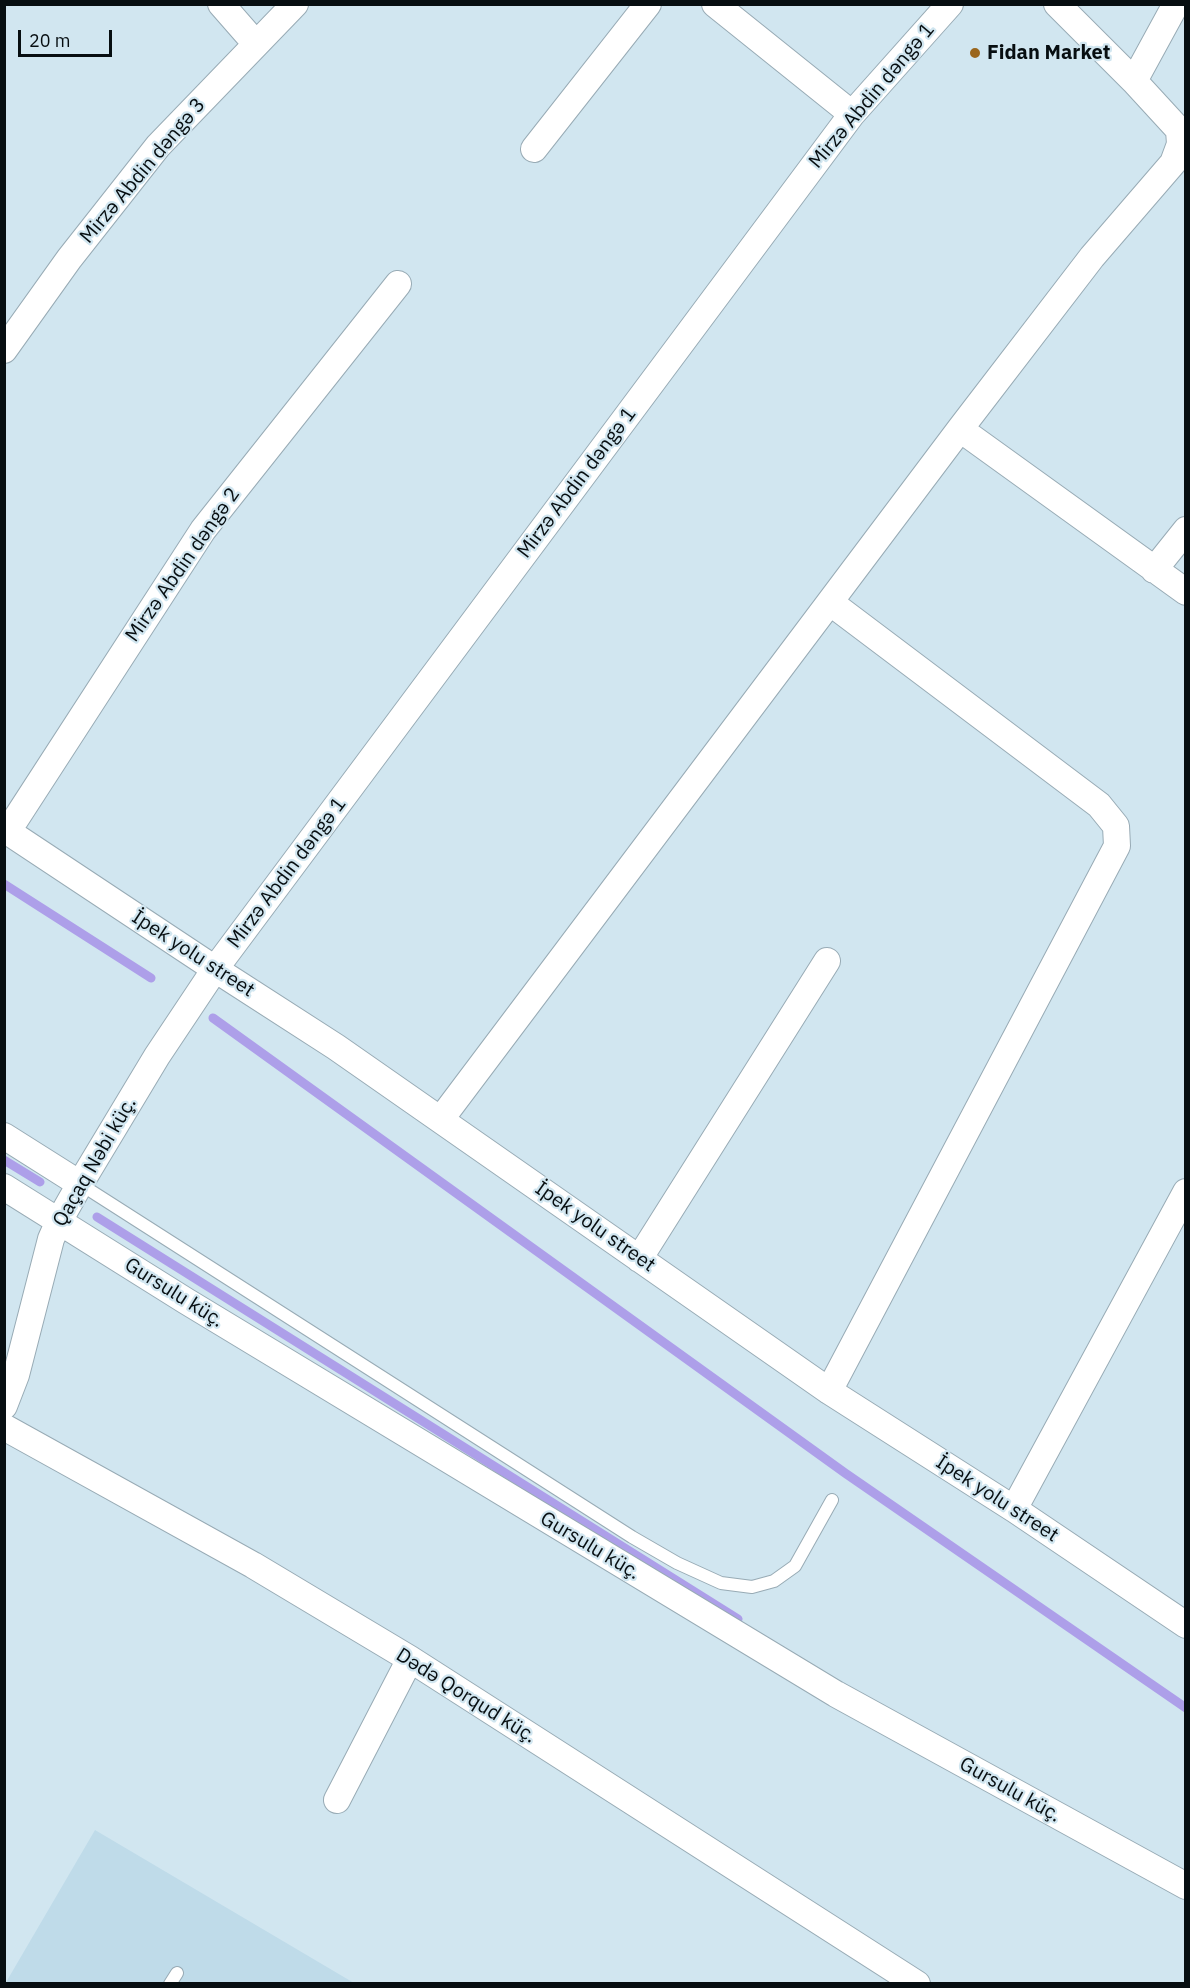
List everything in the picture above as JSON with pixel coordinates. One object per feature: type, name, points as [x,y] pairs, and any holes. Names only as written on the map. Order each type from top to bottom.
[{"type":"street","points":[[221,4],[256,44]]},
{"type":"street","name":"Mirzə Abdin dəngə 3","points":[[4,350],[69,259],[158,146],[295,4]]},
{"type":"street","points":[[534,149],[648,4]]},
{"type":"street","points":[[715,4],[852,114]]},
{"type":"street","name":"Mirzə Abdin dəngə 1","points":[[215,969],[852,114],[950,4]]},
{"type":"street","points":[[441,1119],[960,429],[1092,257],[1173,163],[1180,144],[1179,130],[1057,4]]},
{"type":"street","points":[[1134,81],[1176,4]]},
{"type":"street","name":"Mirzə Abdin dəngə 2","points":[[6,830],[203,530],[398,284]]},
{"type":"street","points":[[960,429],[1185,592]]},
{"type":"street","points":[[1154,570],[1185,530]]},
{"type":"street","points":[[829,1391],[1117,846],[1116,826],[1099,805],[831,603]]},
{"type":"street","name":"İpek yolu street","points":[[6,830],[336,1047],[829,1391],[1014,1509],[1185,1625]]},
{"type":"street","points":[[639,1258],[827,961]]},
{"type":"street","name":"Qaçaq Nəbi küç.","points":[[4,1406],[16,1375],[51,1239],[59,1221],[158,1056],[215,969]]},
{"type":"street","points":[[4,1136],[80,1184]]},
{"type":"street","name":"Gursulu küç.","points":[[4,1187],[246,1337],[836,1694],[1185,1886]]},
{"type":"street","points":[[1014,1509],[1185,1192]]},
{"type":"street","name":"Dədə Qorqud küç.","points":[[4,1427],[253,1565],[410,1659],[917,1983]]},
{"type":"street","points":[[337,1800],[410,1659]]},
{"type":"lane","points":[[80,1184],[632,1537],[677,1563],[721,1583],[752,1587],[774,1581],[795,1566],[832,1500]]},
{"type":"shaded area","points":[[95,1830],[354,1983],[5,1984]]},
{"type":"waterway","points":[[4,884],[151,978]]},
{"type":"waterway","points":[[213,1018],[845,1473],[1186,1708]]},
{"type":"waterway","points":[[4,1160],[40,1182]]},
{"type":"waterway","points":[[97,1217],[738,1619]]},
{"type":"place","name":"Fidan Market","points":[[975,53]]}]
